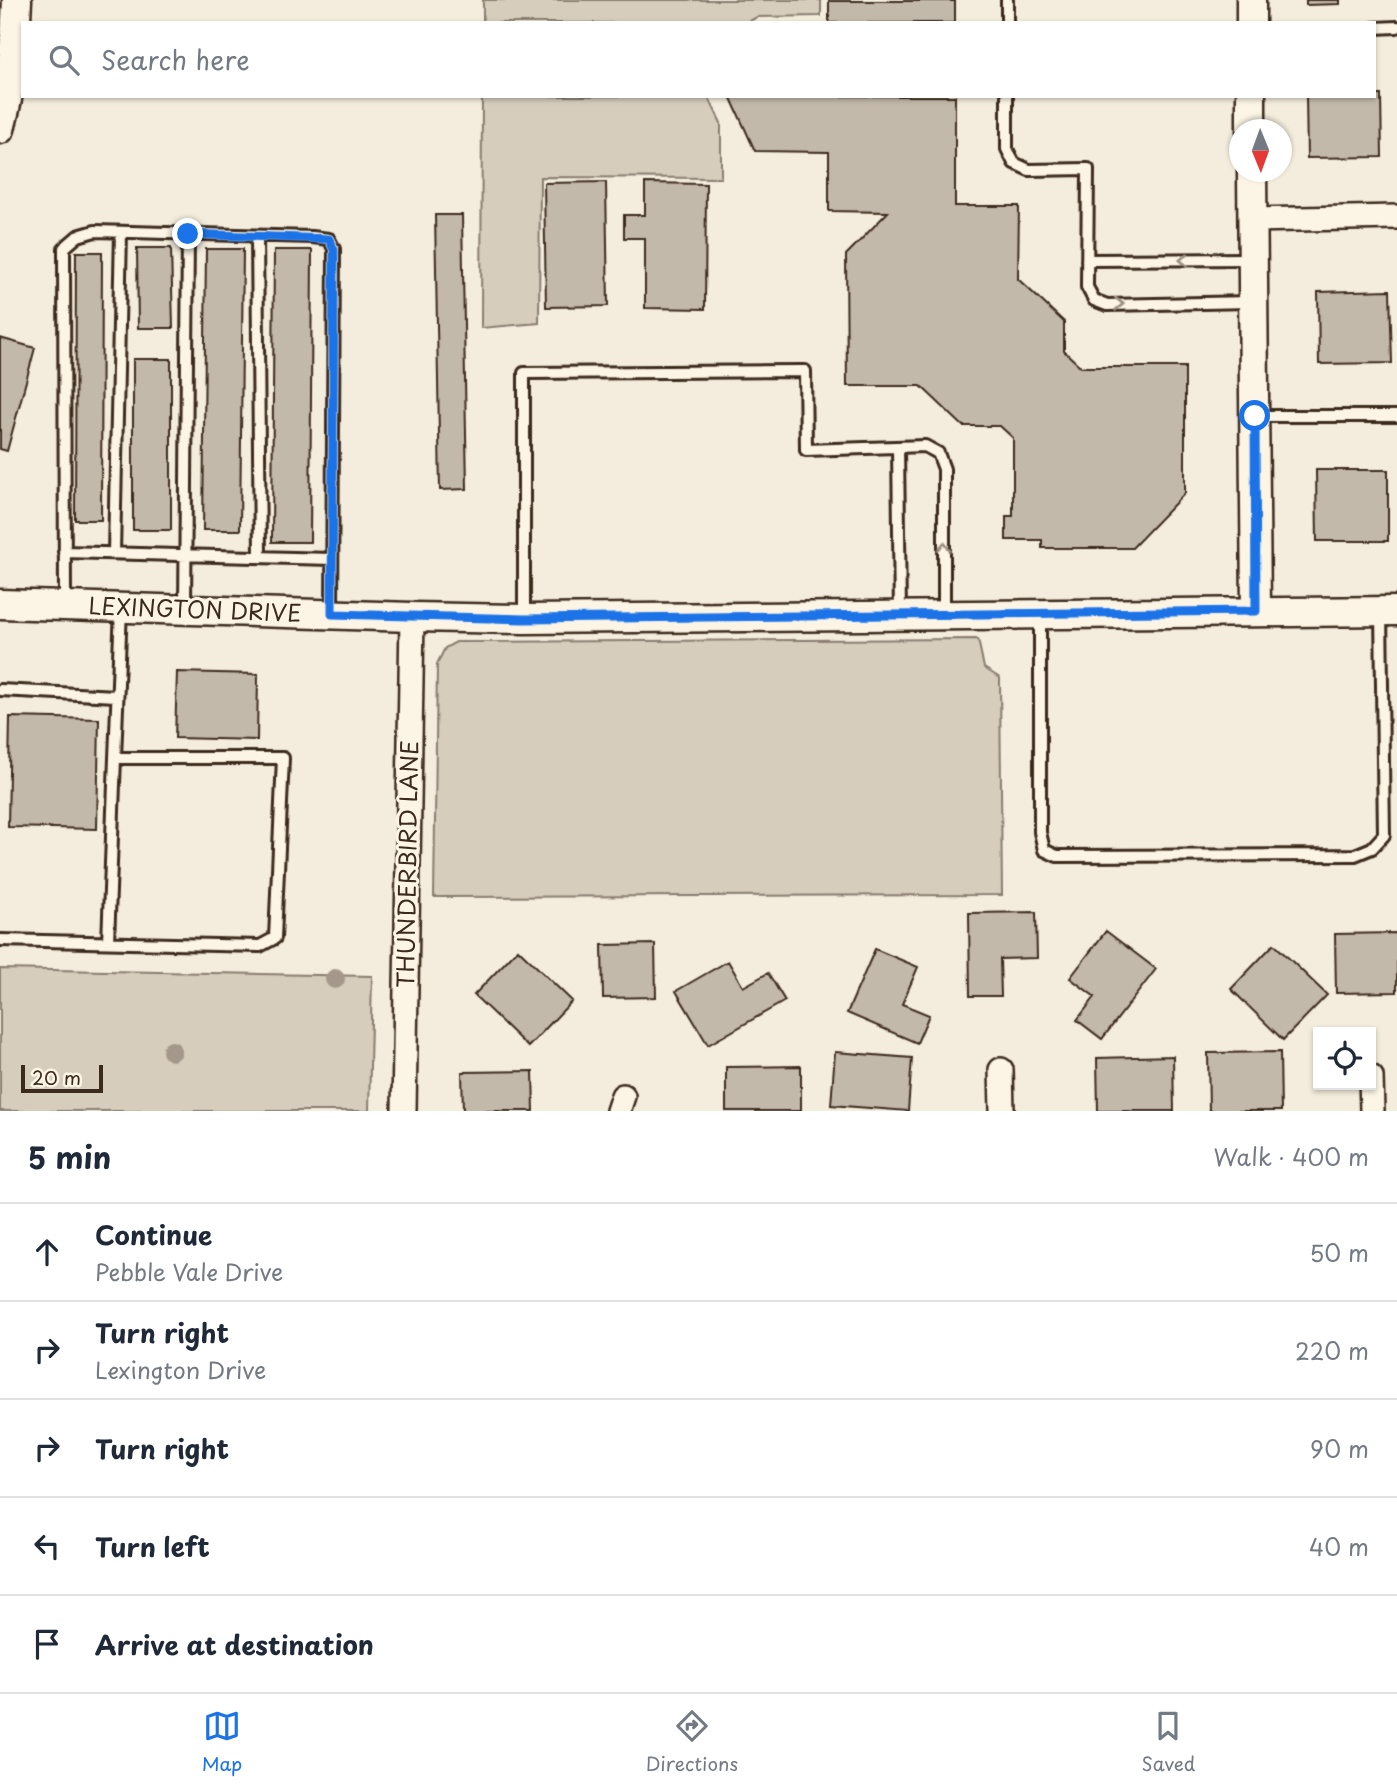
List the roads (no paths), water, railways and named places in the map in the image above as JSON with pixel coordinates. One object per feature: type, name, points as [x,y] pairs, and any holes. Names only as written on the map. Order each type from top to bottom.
[{"type":"street","points":[[0,129],[9,98],[17,0]]},
{"type":"street","points":[[1251,0],[1251,21]]},
{"type":"street","points":[[1251,98],[1251,119]]},
{"type":"street","points":[[1252,182],[1256,611]]},
{"type":"street","points":[[1252,220],[1397,217]]},
{"type":"street","name":"LEXINGTON DRIVE","points":[[0,604],[524,619],[1389,611]]},
{"type":"street","name":"THUNDERBIRD LANE","points":[[404,1111],[412,617]]},
{"type":"street","points":[[1002,1070],[1002,1111]]},
{"type":"street","points":[[1371,1090],[1372,1111]]},
{"type":"lane","points":[[1007,0],[1007,21]]},
{"type":"lane","points":[[1376,28],[1397,27]]},
{"type":"lane","points":[[1007,98],[1007,149],[1014,163],[1029,170],[1088,169],[1087,288],[1094,300],[1107,305],[1253,302]]},
{"type":"lane","points":[[65,606],[64,248],[78,236],[95,231],[329,239],[334,250],[332,614]]},
{"type":"lane","points":[[114,553],[121,232]]},
{"type":"lane","points":[[185,610],[188,234]]},
{"type":"lane","points":[[257,236],[260,556]]},
{"type":"lane","points":[[1087,260],[1253,259]]},
{"type":"lane","points":[[524,619],[523,373],[805,371],[806,450],[925,446],[938,453],[944,469],[944,615]]},
{"type":"lane","points":[[1255,416],[1397,416]]},
{"type":"lane","points":[[898,447],[901,615]]},
{"type":"lane","points":[[64,552],[332,558]]},
{"type":"lane","points":[[108,942],[121,608]]},
{"type":"lane","points":[[1040,614],[1040,832],[1044,849],[1058,856],[1354,855],[1372,848],[1384,835],[1389,611]]},
{"type":"lane","points":[[0,690],[116,696]]},
{"type":"lane","points":[[0,940],[260,946],[275,939],[283,758],[115,758]]}]
